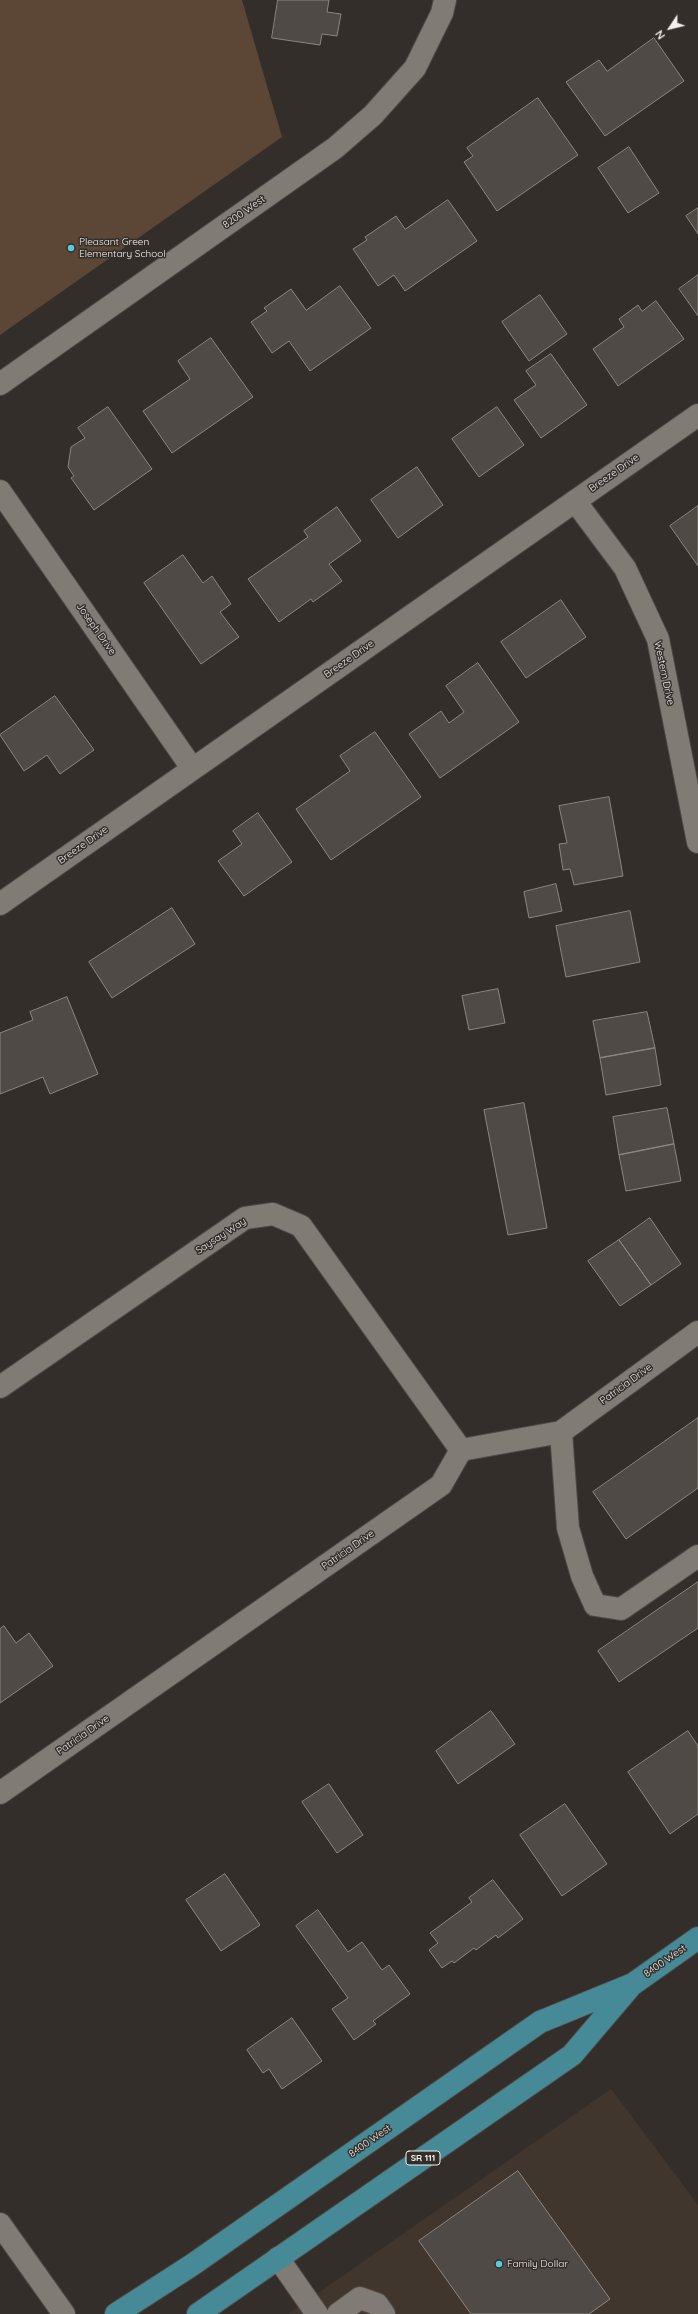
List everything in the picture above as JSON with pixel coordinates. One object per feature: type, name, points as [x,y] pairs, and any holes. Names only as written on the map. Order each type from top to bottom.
[{"type":"main road","name":"8400 West","points":[[116,2314],[192,2265],[540,2022],[633,1984],[698,1938]]},
{"type":"main road","name":"8400 West","points":[[198,2314],[572,2055],[633,1984]]},
{"type":"street","name":"8200 West","points":[[0,384],[335,148],[362,125],[415,68],[442,13],[445,0]]},
{"type":"street","name":"Breeze Drive","points":[[0,904],[192,768],[698,415]]},
{"type":"street","name":"Joseph Drive","points":[[0,491],[192,768]]},
{"type":"street","name":"Western Drive","points":[[575,501],[625,568],[658,639],[698,842]]},
{"type":"street","name":"Saysay Way","points":[[0,1387],[245,1218],[273,1214],[301,1226],[461,1450]]},
{"type":"street","name":"Patricia Drive","points":[[0,1793],[441,1485],[461,1450],[560,1432],[698,1332]]},
{"type":"street","points":[[560,1432],[568,1528],[582,1576],[595,1605],[621,1609],[698,1556]]},
{"type":"street","points":[[0,2224],[64,2314]]},
{"type":"street","points":[[278,2258],[316,2314]]},
{"type":"street","points":[[338,2314],[360,2298],[377,2304],[384,2314]]},
{"type":"shaded area","name":"Pleasant Green Elementary School","points":[[0,0],[242,0],[282,137],[0,335]]},
{"type":"shaded area","points":[[611,2089],[698,2205],[698,2314],[288,2314]]},
{"type":"building","points":[[278,0],[329,0],[327,12],[341,14],[337,36],[322,34],[320,45],[272,38]]},
{"type":"building","points":[[654,38],[684,81],[605,136],[566,82],[599,60],[607,71]]},
{"type":"building","points":[[538,98],[578,155],[497,211],[464,162],[473,156],[467,148]]},
{"type":"building","points":[[629,147],[659,193],[628,213],[598,168]]},
{"type":"building","points":[[448,200],[477,241],[405,291],[394,275],[378,286],[353,249],[367,240],[365,237],[396,216],[405,229]]},
{"type":"building","points":[[698,208],[698,234],[686,216]]},
{"type":"building","points":[[698,275],[698,316],[679,289]]},
{"type":"building","points":[[340,286],[371,328],[310,371],[289,341],[272,353],[251,322],[267,311],[264,308],[291,289],[306,310]]},
{"type":"building","points":[[540,295],[567,334],[529,361],[502,322]]},
{"type":"building","points":[[656,301],[684,339],[618,386],[593,349],[624,327],[619,319],[638,305],[642,311]]},
{"type":"building","points":[[211,338],[253,397],[172,453],[143,411],[190,379],[178,361]]},
{"type":"building","points":[[551,354],[587,405],[541,438],[514,400],[536,385],[526,371]]},
{"type":"building","points":[[108,407],[152,469],[94,510],[71,478],[74,476],[68,467],[71,447],[85,438],[78,428]]},
{"type":"building","points":[[497,407],[524,445],[479,477],[452,439]]},
{"type":"building","points":[[417,467],[443,505],[398,538],[371,500]]},
{"type":"building","points":[[698,506],[698,566],[670,526]]},
{"type":"building","points":[[337,507],[361,541],[329,564],[342,581],[313,602],[311,599],[279,622],[248,579],[308,537],[304,531]]},
{"type":"building","points":[[183,555],[203,583],[212,576],[231,604],[220,612],[239,637],[201,664],[144,583]]},
{"type":"building","points":[[561,600],[586,637],[526,678],[501,642]]},
{"type":"building","points":[[478,663],[519,722],[440,778],[409,734],[441,711],[449,723],[464,712],[446,686]]},
{"type":"building","points":[[55,696],[94,750],[60,774],[47,755],[24,771],[0,735]]},
{"type":"building","points":[[375,732],[421,797],[331,860],[296,809],[350,771],[340,756]]},
{"type":"building","points":[[609,797],[623,876],[574,885],[570,869],[563,870],[559,844],[567,843],[559,806]]},
{"type":"building","points":[[258,813],[292,862],[244,896],[218,861],[242,844],[233,831]]},
{"type":"building","points":[[556,884],[562,911],[529,918],[524,892]]},
{"type":"building","points":[[172,908],[195,944],[112,998],[89,962]]},
{"type":"building","points":[[630,911],[640,962],[566,977],[556,926]]},
{"type":"building","points":[[498,989],[505,1023],[469,1030],[462,996]]},
{"type":"building","points":[[67,997],[98,1074],[50,1094],[43,1077],[0,1094],[0,1033],[33,1020],[30,1012]]},
{"type":"building","points":[[647,1012],[655,1048],[600,1058],[593,1021]]},
{"type":"building","points":[[655,1048],[661,1085],[606,1095],[600,1058]]},
{"type":"building","points":[[524,1103],[547,1228],[508,1235],[484,1110]]},
{"type":"building","points":[[667,1108],[674,1144],[619,1155],[613,1117]]},
{"type":"building","points":[[674,1144],[681,1181],[626,1191],[619,1155]]},
{"type":"building","points":[[650,1218],[681,1264],[651,1285],[619,1240]]},
{"type":"building","points":[[619,1240],[651,1285],[620,1306],[588,1261]]},
{"type":"building","points":[[698,1418],[698,1488],[626,1539],[593,1492]]},
{"type":"building","points":[[698,1582],[698,1628],[619,1682],[598,1651]]},
{"type":"building","points":[[4,1626],[16,1643],[29,1633],[53,1666],[0,1703],[0,1629]]},
{"type":"building","points":[[491,1711],[515,1744],[458,1784],[436,1751]]},
{"type":"building","points":[[688,1731],[698,1746],[698,1814],[670,1834],[628,1772]]},
{"type":"building","points":[[329,1784],[363,1835],[337,1853],[302,1802]]},
{"type":"building","points":[[565,1804],[607,1864],[562,1896],[520,1835]]},
{"type":"building","points":[[225,1874],[260,1925],[221,1951],[186,1900]]},
{"type":"building","points":[[493,1880],[523,1919],[498,1938],[496,1935],[476,1950],[474,1948],[454,1963],[452,1961],[442,1968],[429,1950],[438,1943],[430,1933],[472,1902],[469,1898]]},
{"type":"building","points":[[318,1910],[348,1952],[362,1942],[382,1970],[389,1965],[410,1994],[373,2021],[376,2024],[354,2040],[332,2009],[348,1998],[296,1926]]},
{"type":"building","points":[[292,2018],[322,2061],[282,2089],[269,2069],[263,2073],[247,2050]]},
{"type":"building","points":[[518,2171],[610,2299],[589,2314],[471,2314],[419,2241]]},
{"type":"place","name":"Pleasant Green Elementary School","points":[[71,248]]},
{"type":"place","name":"Family Dollar","points":[[499,2264]]}]
